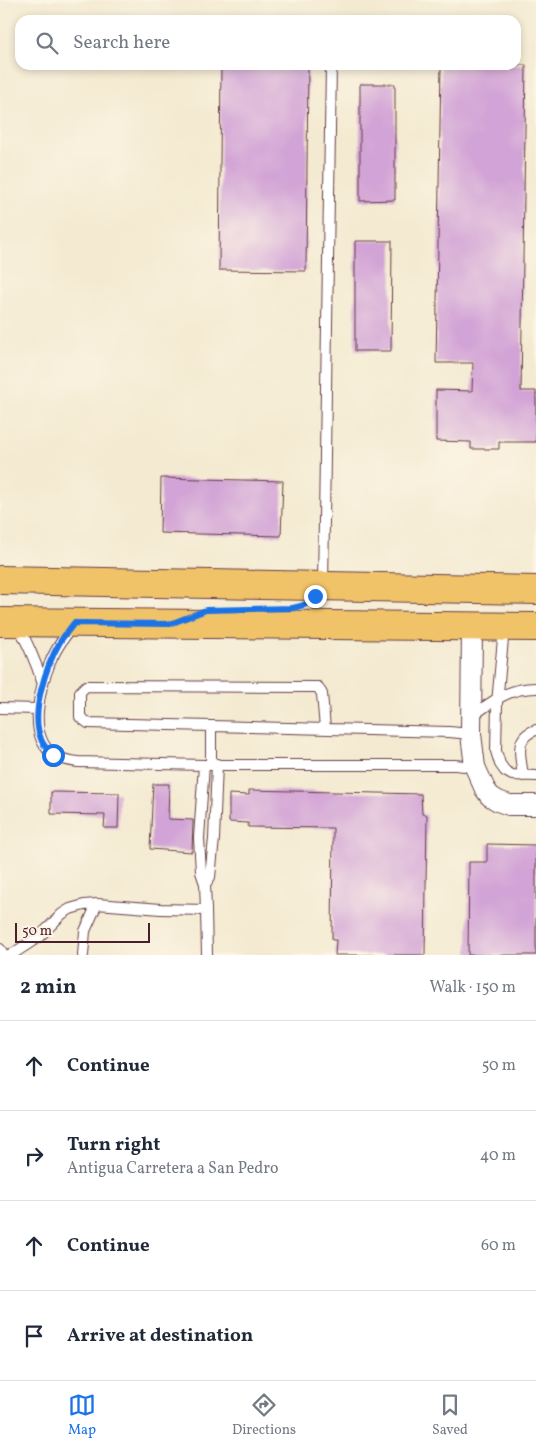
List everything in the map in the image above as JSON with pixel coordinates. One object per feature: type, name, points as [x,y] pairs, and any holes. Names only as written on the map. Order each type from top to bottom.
[{"type":"main road","points":[[0,580],[536,590]]},
{"type":"main road","points":[[170,624],[206,610],[292,608],[303,606],[310,603],[323,586]]},
{"type":"main road","points":[[504,628],[508,616],[518,610],[536,608]]},
{"type":"main road","points":[[8,622],[536,628]]},
{"type":"street","points":[[472,626],[472,725],[475,767],[485,789],[490,796],[498,801],[510,805],[536,805]]},
{"type":"lane","points":[[323,586],[331,70]]},
{"type":"lane","points":[[8,622],[34,656],[43,685]]},
{"type":"lane","points":[[74,623],[60,642],[53,656],[37,709],[41,739],[53,755],[66,760],[78,762],[210,765],[455,764],[475,767]]},
{"type":"lane","points":[[504,628],[495,737],[496,751],[500,764],[505,771],[512,775],[536,776]]},
{"type":"lane","points":[[325,728],[322,694],[318,687],[86,686],[80,692],[80,717],[88,723],[449,732],[472,725],[498,698],[514,691],[536,688]]},
{"type":"lane","points":[[0,708],[37,709]]},
{"type":"lane","points":[[205,884],[210,877],[214,840],[210,765],[211,726]]},
{"type":"lane","points":[[523,776],[521,742],[524,736],[536,730]]},
{"type":"lane","points":[[207,955],[205,884],[200,872],[199,838],[210,765]]},
{"type":"lane","points":[[11,955],[40,936],[62,914],[70,909],[84,905],[97,904],[206,910]]},
{"type":"lane","points":[[83,955],[85,931],[97,904]]},
{"type":"lane","points":[[0,949],[4,955]]},
{"type":"building","points":[[521,65],[526,65],[521,391],[536,391],[536,442],[499,442],[499,449],[471,449],[471,442],[436,441],[436,390],[472,391],[473,363],[436,363],[441,70],[521,70]]},
{"type":"building","points":[[221,70],[308,70],[306,271],[219,270]]},
{"type":"building","points":[[360,84],[395,84],[395,200],[360,201]]},
{"type":"building","points":[[355,241],[392,241],[391,351],[355,351]]},
{"type":"building","points":[[161,478],[283,481],[281,536],[160,533]]},
{"type":"building","points":[[153,784],[169,784],[168,819],[193,820],[192,852],[150,849]]},
{"type":"building","points":[[249,790],[421,794],[422,814],[427,815],[425,955],[335,955],[336,940],[332,940],[333,828],[248,827],[248,823],[229,822],[229,794],[249,795]]},
{"type":"building","points":[[51,792],[119,793],[118,828],[104,828],[105,815],[51,814]]},
{"type":"building","points":[[487,844],[536,845],[536,955],[468,955],[469,862],[487,862]]},
{"type":"route","points":[[53,755],[41,739],[37,709],[50,663],[60,642],[74,623],[170,624],[206,610],[292,608],[303,606],[310,603],[315,596]]}]
